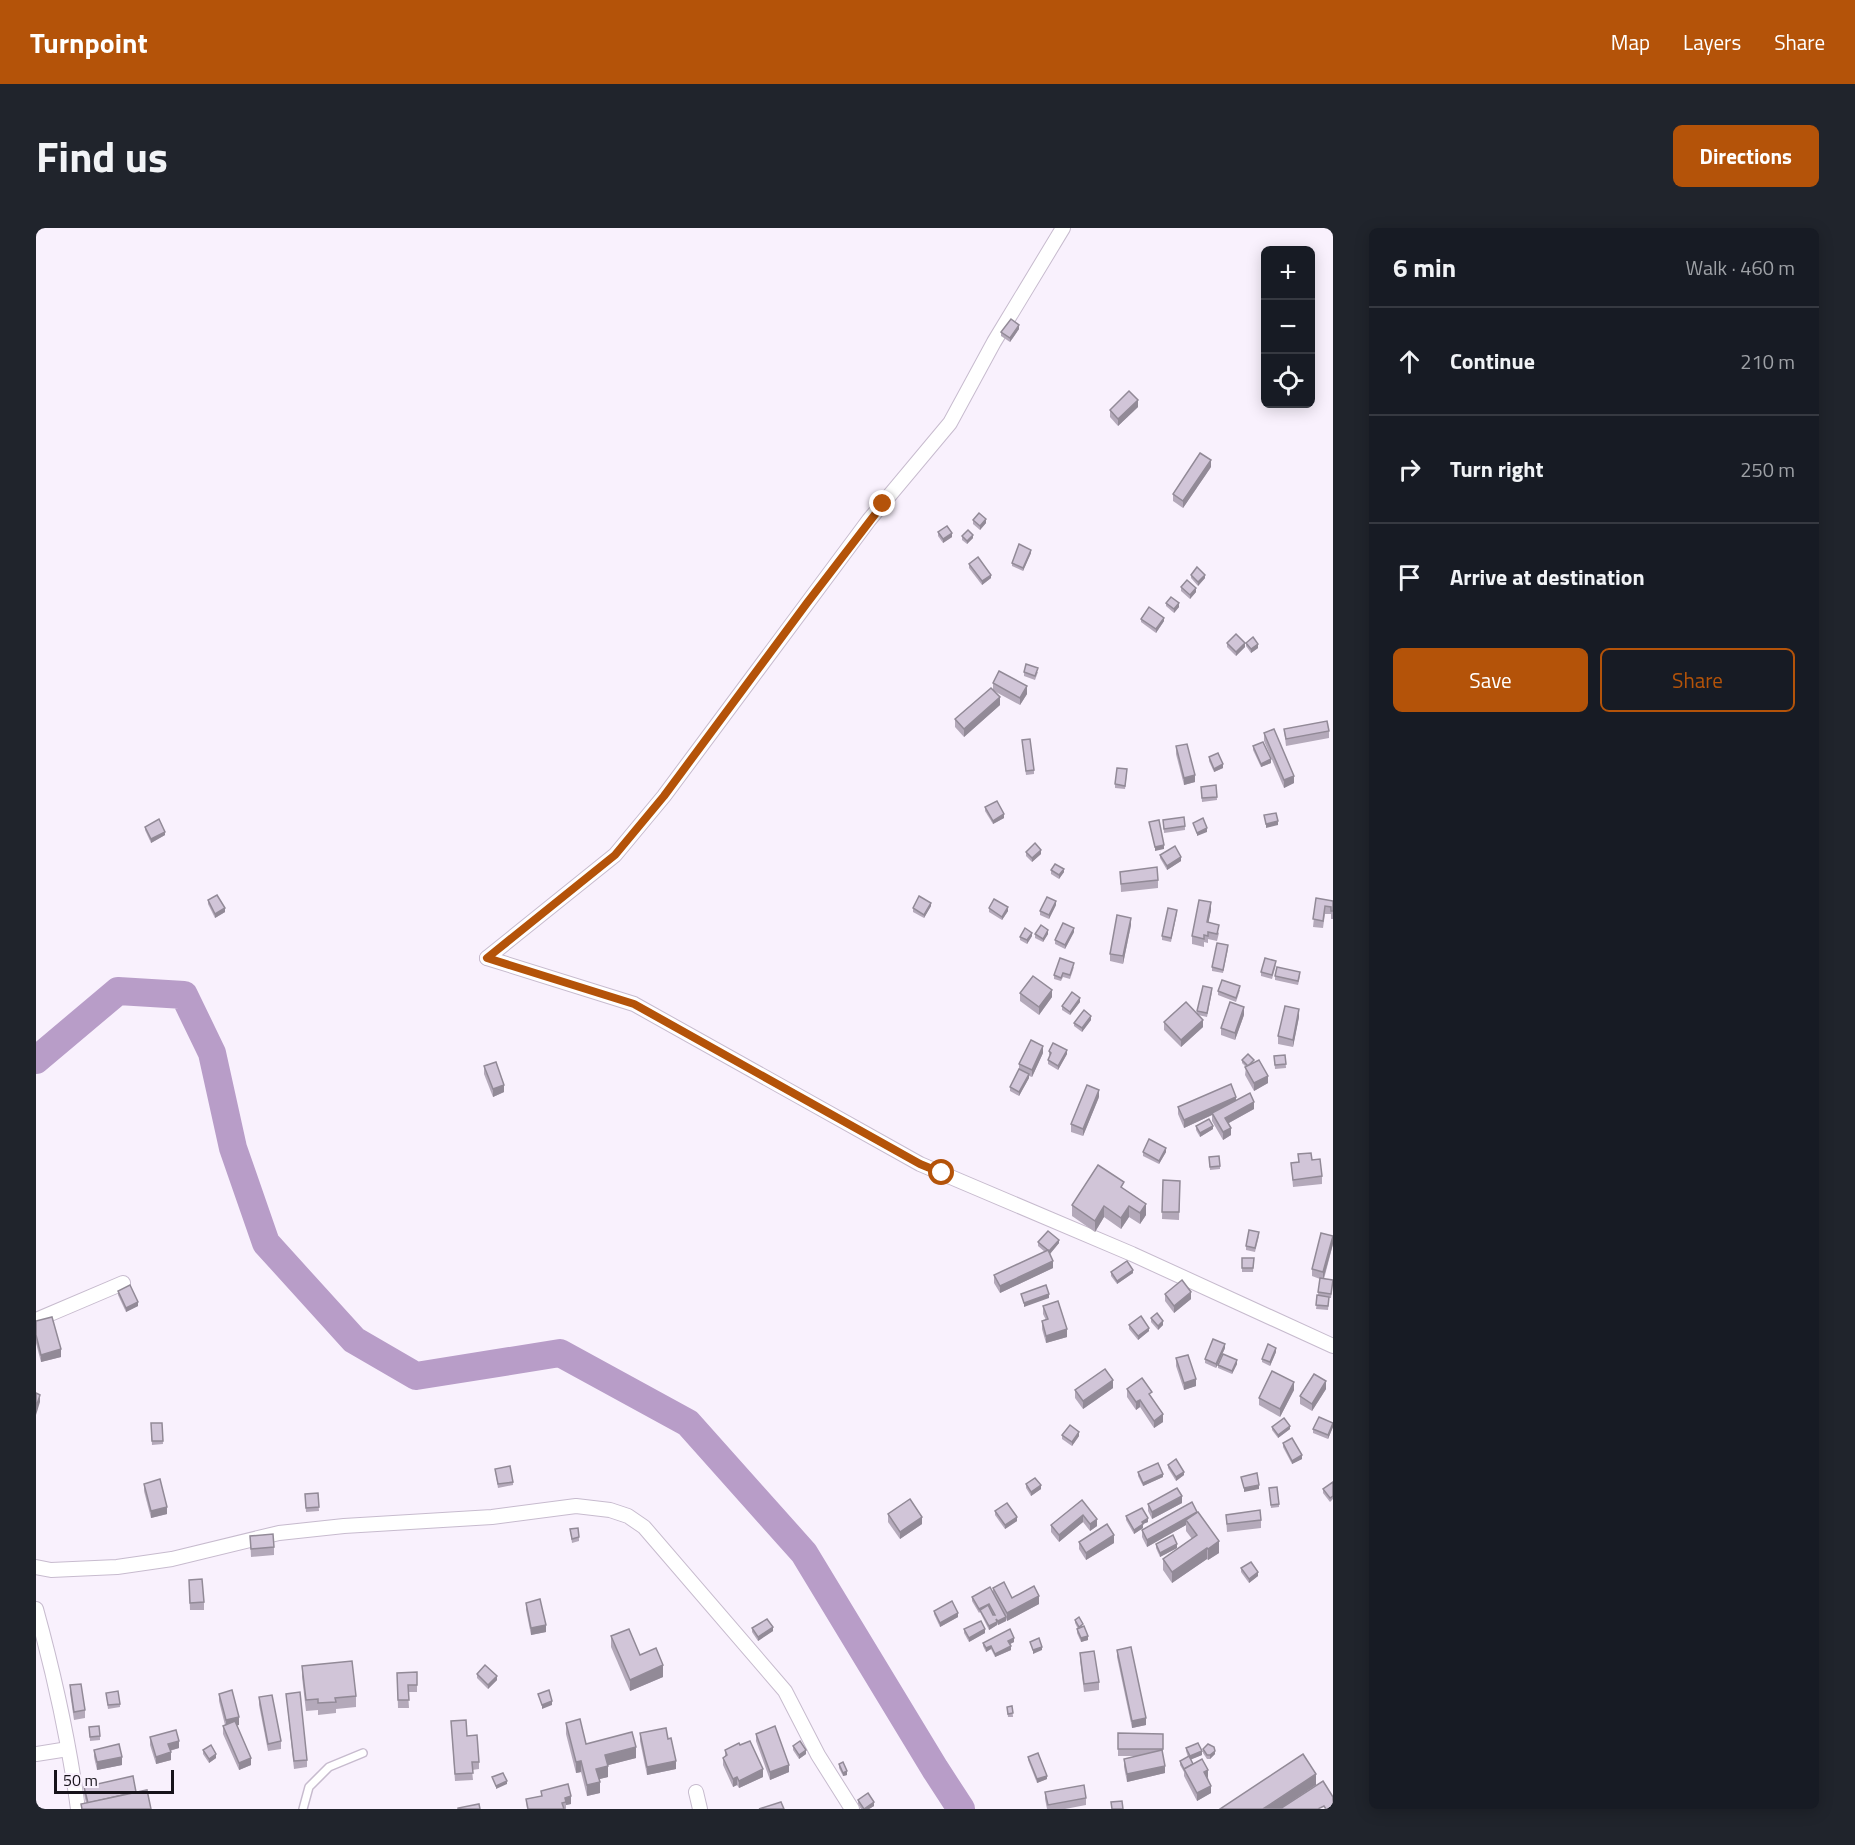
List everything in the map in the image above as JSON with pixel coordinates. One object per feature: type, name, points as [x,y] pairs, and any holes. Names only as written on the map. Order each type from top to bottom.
[{"type":"street","points":[[1063,228],[994,342],[950,423],[869,520],[664,796],[615,855],[487,958],[634,1004],[920,1164],[1131,1254],[1333,1346]]},
{"type":"street","points":[[36,1320],[123,1283]]},
{"type":"street","points":[[36,1567],[51,1570],[117,1567],[172,1558],[279,1533],[311,1529],[492,1517],[576,1506],[610,1510],[628,1516],[644,1527],[785,1691],[818,1755],[852,1809]]},
{"type":"street","points":[[36,1609],[68,1749],[78,1809]]},
{"type":"street","points":[[36,1754],[68,1749]]},
{"type":"street","points":[[696,1792],[700,1809]]},
{"type":"lane","points":[[303,1809],[309,1787],[329,1767],[363,1754]]},
{"type":"building","points":[[1011,319],[1019,325],[1010,338],[1001,332]]},
{"type":"building","points":[[1129,391],[1138,400],[1118,419],[1110,410]]},
{"type":"building","points":[[1200,453],[1211,460],[1183,501],[1173,494]]},
{"type":"building","points":[[979,513],[986,519],[980,526],[973,520]]},
{"type":"building","points":[[947,526],[952,533],[943,539],[938,532]]},
{"type":"building","points":[[968,530],[973,535],[967,541],[962,536]]},
{"type":"building","points":[[1019,544],[1031,550],[1023,568],[1012,563]]},
{"type":"building","points":[[978,557],[991,575],[982,581],[969,564]]},
{"type":"building","points":[[1197,567],[1205,575],[1198,582],[1191,575]]},
{"type":"building","points":[[1187,580],[1196,588],[1190,595],[1181,587]]},
{"type":"building","points":[[1171,597],[1179,603],[1174,609],[1166,603]]},
{"type":"building","points":[[1149,607],[1164,618],[1156,629],[1141,619]]},
{"type":"building","points":[[1236,634],[1245,643],[1236,652],[1227,643]]},
{"type":"building","points":[[1253,637],[1258,644],[1251,649],[1246,643]]},
{"type":"building","points":[[1026,664],[1038,668],[1035,676],[1024,672]]},
{"type":"building","points":[[999,671],[1027,686],[1020,698],[993,683]]},
{"type":"building","points":[[991,688],[1000,697],[964,729],[955,719]]},
{"type":"building","points":[[1327,721],[1329,731],[1286,739],[1284,729]]},
{"type":"building","points":[[1274,729],[1294,776],[1284,780],[1264,733]]},
{"type":"building","points":[[1030,739],[1034,770],[1026,771],[1022,740]]},
{"type":"building","points":[[1263,742],[1271,759],[1261,764],[1253,746]]},
{"type":"building","points":[[1187,744],[1195,775],[1184,778],[1176,746]]},
{"type":"building","points":[[1218,753],[1223,764],[1214,769],[1209,757]]},
{"type":"building","points":[[1117,768],[1127,769],[1125,786],[1115,784]]},
{"type":"building","points":[[1216,785],[1217,797],[1202,798],[1201,787]]},
{"type":"building","points":[[997,801],[1004,814],[993,821],[985,807]]},
{"type":"building","points":[[1276,813],[1278,821],[1266,824],[1264,815]]},
{"type":"building","points":[[1184,817],[1185,826],[1164,829],[1163,820]]},
{"type":"building","points":[[1203,818],[1207,828],[1197,833],[1193,823]]},
{"type":"building","points":[[159,819],[165,832],[151,839],[145,827]]},
{"type":"building","points":[[1159,820],[1164,845],[1155,847],[1149,822]]},
{"type":"building","points":[[1035,843],[1041,850],[1032,858],[1026,852]]},
{"type":"building","points":[[1175,846],[1181,857],[1167,866],[1160,855]]},
{"type":"building","points":[[1055,864],[1064,869],[1059,875],[1051,870]]},
{"type":"building","points":[[1157,867],[1158,880],[1121,884],[1120,872]]},
{"type":"building","points":[[217,895],[225,908],[215,914],[208,900]]},
{"type":"building","points":[[919,896],[931,903],[924,915],[913,908]]},
{"type":"building","points":[[1047,897],[1056,901],[1049,915],[1040,911]]},
{"type":"building","points":[[1316,898],[1333,901],[1333,911],[1331,907],[1325,906],[1323,921],[1313,919]]},
{"type":"building","points":[[994,899],[1008,907],[1002,917],[989,908]]},
{"type":"building","points":[[1199,900],[1211,902],[1207,922],[1219,925],[1217,934],[1208,932],[1208,936],[1204,935],[1204,939],[1192,936]]},
{"type":"building","points":[[1168,908],[1177,910],[1171,938],[1162,936]]},
{"type":"building","points":[[1117,915],[1131,918],[1123,956],[1110,954]]},
{"type":"building","points":[[1063,923],[1074,928],[1065,945],[1055,940]]},
{"type":"building","points":[[1041,925],[1048,930],[1043,939],[1035,934]]},
{"type":"building","points":[[1025,928],[1032,933],[1027,940],[1020,937]]},
{"type":"building","points":[[1217,943],[1228,945],[1223,970],[1212,967]]},
{"type":"building","points":[[1060,958],[1074,963],[1070,975],[1063,973],[1061,978],[1054,975]]},
{"type":"building","points":[[1265,958],[1276,961],[1272,975],[1261,972]]},
{"type":"building","points":[[1277,967],[1300,972],[1298,981],[1275,976]]},
{"type":"building","points":[[1033,976],[1052,990],[1039,1007],[1020,993]]},
{"type":"building","points":[[1222,980],[1240,986],[1236,998],[1218,991]]},
{"type":"building","points":[[1203,986],[1212,988],[1207,1013],[1197,1011]]},
{"type":"building","points":[[1072,992],[1080,998],[1070,1012],[1062,1006]]},
{"type":"building","points":[[1186,1002],[1203,1020],[1181,1040],[1164,1022]]},
{"type":"building","points":[[1230,1002],[1244,1007],[1235,1033],[1221,1028]]},
{"type":"building","points":[[1285,1006],[1299,1009],[1293,1040],[1278,1036]]},
{"type":"building","points":[[1084,1010],[1091,1016],[1082,1028],[1074,1023]]},
{"type":"building","points":[[1031,1040],[1043,1046],[1032,1070],[1019,1064]]},
{"type":"building","points":[[1053,1043],[1067,1050],[1058,1066],[1048,1060]]},
{"type":"building","points":[[1248,1054],[1254,1060],[1248,1066],[1242,1060]]},
{"type":"building","points":[[1285,1055],[1286,1064],[1275,1065],[1274,1056]]},
{"type":"building","points":[[1259,1060],[1268,1076],[1254,1083],[1245,1067]]},
{"type":"building","points":[[496,1062],[504,1085],[493,1089],[484,1066]]},
{"type":"building","points":[[1019,1069],[1029,1074],[1019,1092],[1010,1087]]},
{"type":"building","points":[[1231,1084],[1236,1097],[1184,1120],[1178,1107]]},
{"type":"building","points":[[1087,1085],[1099,1090],[1083,1129],[1071,1124]]},
{"type":"building","points":[[1250,1093],[1254,1102],[1225,1118],[1231,1128],[1223,1132],[1212,1113]]},
{"type":"building","points":[[1209,1119],[1213,1126],[1200,1133],[1196,1126]]},
{"type":"building","points":[[1149,1139],[1166,1148],[1159,1161],[1143,1152]]},
{"type":"building","points":[[1311,1153],[1312,1160],[1320,1159],[1322,1176],[1293,1180],[1291,1163],[1299,1162],[1298,1154]]},
{"type":"building","points":[[1219,1156],[1220,1166],[1210,1167],[1209,1157]]},
{"type":"building","points":[[1098,1165],[1124,1182],[1121,1187],[1146,1204],[1140,1213],[1129,1206],[1121,1218],[1104,1206],[1095,1221],[1072,1205]]},
{"type":"building","points":[[1163,1180],[1180,1181],[1179,1212],[1162,1212]]},
{"type":"building","points":[[1249,1230],[1259,1232],[1255,1248],[1246,1246]]},
{"type":"building","points":[[1048,1231],[1059,1240],[1049,1251],[1038,1242]]},
{"type":"building","points":[[1321,1233],[1333,1236],[1323,1272],[1312,1269]]},
{"type":"building","points":[[1048,1250],[1053,1261],[1000,1286],[994,1275]]},
{"type":"building","points":[[1242,1258],[1254,1258],[1253,1268],[1242,1268]]},
{"type":"building","points":[[1127,1261],[1133,1270],[1117,1281],[1111,1272]]},
{"type":"building","points":[[1320,1278],[1333,1280],[1331,1294],[1318,1292]]},
{"type":"building","points":[[1182,1280],[1191,1292],[1174,1306],[1165,1294]]},
{"type":"building","points":[[130,1285],[138,1302],[126,1308],[118,1291]]},
{"type":"building","points":[[1046,1285],[1049,1294],[1024,1303],[1021,1294]]},
{"type":"building","points":[[1317,1295],[1329,1297],[1328,1306],[1316,1305]]},
{"type":"building","points":[[1058,1301],[1067,1329],[1046,1336],[1042,1321],[1048,1319],[1043,1306]]},
{"type":"building","points":[[1157,1313],[1163,1321],[1158,1326],[1151,1318]]},
{"type":"building","points":[[1141,1316],[1149,1328],[1138,1336],[1129,1325]]},
{"type":"building","points":[[52,1317],[61,1349],[41,1355],[36,1335],[36,1321]]},
{"type":"building","points":[[1213,1339],[1225,1344],[1216,1364],[1205,1359]]},
{"type":"building","points":[[1268,1344],[1276,1348],[1270,1362],[1262,1359]]},
{"type":"building","points":[[1223,1354],[1237,1360],[1232,1371],[1218,1365]]},
{"type":"building","points":[[1188,1355],[1196,1379],[1184,1383],[1176,1358]]},
{"type":"building","points":[[1105,1369],[1113,1380],[1083,1401],[1075,1390]]},
{"type":"building","points":[[1272,1371],[1294,1382],[1280,1409],[1259,1398]]},
{"type":"building","points":[[1314,1374],[1326,1381],[1312,1404],[1300,1396]]},
{"type":"building","points":[[1142,1378],[1152,1392],[1149,1394],[1163,1414],[1154,1421],[1140,1400],[1136,1402],[1127,1389]]},
{"type":"building","points":[[36,1393],[40,1395],[36,1407]]},
{"type":"building","points":[[1319,1417],[1333,1423],[1328,1435],[1313,1429]]},
{"type":"building","points":[[1284,1418],[1290,1426],[1278,1435],[1272,1427]]},
{"type":"building","points":[[151,1423],[162,1423],[163,1441],[152,1441]]},
{"type":"building","points":[[1070,1425],[1079,1432],[1072,1442],[1062,1435]]},
{"type":"building","points":[[1292,1438],[1302,1455],[1292,1461],[1283,1443]]},
{"type":"building","points":[[1176,1459],[1184,1472],[1176,1477],[1168,1465]]},
{"type":"building","points":[[1158,1463],[1163,1474],[1143,1483],[1138,1472]]},
{"type":"building","points":[[510,1466],[513,1482],[498,1484],[495,1469]]},
{"type":"building","points":[[1257,1473],[1259,1485],[1244,1488],[1241,1477]]},
{"type":"building","points":[[1035,1478],[1041,1485],[1031,1492],[1026,1484]]},
{"type":"building","points":[[160,1479],[167,1507],[151,1511],[144,1484]]},
{"type":"building","points":[[1333,1482],[1333,1496],[1330,1498],[1323,1489]]},
{"type":"building","points":[[1277,1487],[1279,1504],[1271,1505],[1269,1488]]},
{"type":"building","points":[[1177,1488],[1182,1496],[1152,1512],[1148,1504]]},
{"type":"building","points":[[318,1493],[319,1507],[306,1508],[305,1494]]},
{"type":"building","points":[[910,1499],[922,1517],[900,1532],[888,1514]]},
{"type":"building","points":[[1082,1500],[1097,1519],[1090,1524],[1083,1515],[1059,1535],[1051,1525]]},
{"type":"building","points":[[1192,1502],[1197,1512],[1147,1540],[1142,1530]]},
{"type":"building","points":[[1007,1503],[1017,1517],[1005,1525],[995,1511]]},
{"type":"building","points":[[1142,1508],[1148,1518],[1134,1530],[1126,1516]]},
{"type":"building","points":[[1260,1510],[1261,1520],[1227,1524],[1226,1515]]},
{"type":"building","points":[[1198,1512],[1219,1541],[1172,1572],[1163,1559],[1197,1535],[1186,1520]]},
{"type":"building","points":[[1107,1524],[1114,1535],[1086,1553],[1079,1542]]},
{"type":"building","points":[[578,1528],[579,1537],[572,1539],[570,1529]]},
{"type":"building","points":[[273,1534],[274,1547],[251,1549],[250,1536]]},
{"type":"building","points":[[1173,1535],[1177,1544],[1160,1553],[1156,1544]]},
{"type":"building","points":[[1251,1562],[1258,1572],[1249,1579],[1241,1568]]},
{"type":"building","points":[[202,1579],[204,1602],[190,1603],[189,1580]]},
{"type":"building","points":[[1004,1582],[1012,1598],[1034,1586],[1039,1596],[1007,1613],[993,1588]]},
{"type":"building","points":[[990,1587],[1006,1617],[998,1621],[996,1619],[997,1622],[989,1626],[980,1610],[988,1605],[995,1615],[989,1604],[979,1609],[972,1597]]},
{"type":"building","points":[[540,1599],[546,1625],[531,1628],[526,1603]]},
{"type":"building","points":[[952,1601],[958,1613],[940,1623],[934,1611]]},
{"type":"building","points":[[1079,1617],[1083,1624],[1079,1627],[1075,1620]]},
{"type":"building","points":[[767,1619],[773,1627],[758,1637],[752,1628]]},
{"type":"building","points":[[981,1621],[985,1629],[969,1638],[964,1629]]},
{"type":"building","points":[[1084,1626],[1088,1636],[1081,1638],[1077,1629]]},
{"type":"building","points":[[629,1629],[640,1655],[656,1648],[663,1665],[630,1680],[611,1636]]},
{"type":"building","points":[[1010,1629],[1014,1638],[1008,1641],[1011,1646],[995,1654],[991,1646],[986,1648],[983,1643]]},
{"type":"building","points":[[1039,1638],[1042,1647],[1033,1650],[1030,1642]]},
{"type":"building","points":[[1131,1647],[1146,1718],[1132,1721],[1117,1650]]},
{"type":"building","points":[[1094,1651],[1099,1682],[1084,1684],[1080,1653]]},
{"type":"building","points":[[352,1661],[356,1696],[335,1698],[336,1702],[318,1703],[318,1699],[306,1700],[302,1666]]},
{"type":"building","points":[[485,1665],[497,1676],[488,1685],[477,1674]]},
{"type":"building","points":[[417,1672],[417,1685],[408,1685],[409,1700],[398,1700],[397,1673]]},
{"type":"building","points":[[81,1684],[85,1710],[74,1712],[70,1685]]},
{"type":"building","points":[[232,1690],[239,1717],[226,1720],[219,1694]]},
{"type":"building","points":[[549,1690],[552,1701],[542,1705],[538,1694]]},
{"type":"building","points":[[118,1691],[120,1704],[108,1705],[106,1693]]},
{"type":"building","points":[[300,1692],[307,1760],[294,1761],[286,1694]]},
{"type":"building","points":[[272,1695],[281,1741],[268,1744],[259,1697]]},
{"type":"building","points":[[1012,1706],[1013,1713],[1008,1714],[1007,1707]]},
{"type":"building","points":[[580,1719],[586,1744],[632,1732],[636,1747],[605,1755],[608,1766],[596,1769],[600,1782],[587,1785],[581,1761],[576,1762],[566,1723]]},
{"type":"building","points":[[466,1720],[467,1736],[477,1735],[479,1762],[472,1762],[473,1773],[455,1774],[451,1721]]},
{"type":"building","points":[[235,1721],[251,1758],[239,1763],[223,1726]]},
{"type":"building","points":[[99,1726],[100,1736],[90,1737],[89,1727]]},
{"type":"building","points":[[775,1726],[789,1765],[770,1772],[756,1734]]},
{"type":"building","points":[[666,1728],[668,1739],[671,1738],[676,1761],[647,1767],[640,1733]]},
{"type":"building","points":[[176,1730],[179,1741],[168,1744],[171,1752],[156,1757],[150,1737]]},
{"type":"building","points":[[1118,1733],[1163,1734],[1163,1749],[1118,1749]]},
{"type":"building","points":[[750,1741],[763,1769],[739,1781],[737,1777],[733,1779],[723,1758],[727,1755],[725,1750],[739,1743],[740,1745]]},
{"type":"building","points":[[800,1741],[806,1750],[799,1755],[793,1746]]},
{"type":"building","points":[[1198,1743],[1202,1751],[1190,1756],[1186,1748]]},
{"type":"building","points":[[119,1744],[122,1757],[97,1762],[94,1750]]},
{"type":"building","points":[[1208,1744],[1214,1747],[1215,1751],[1210,1755],[1207,1755],[1203,1749]]},
{"type":"building","points":[[211,1745],[216,1754],[209,1759],[203,1750]]},
{"type":"building","points":[[1162,1750],[1165,1766],[1127,1774],[1124,1759]]},
{"type":"building","points":[[1038,1753],[1047,1776],[1037,1779],[1028,1757]]},
{"type":"building","points":[[1303,1754],[1316,1774],[1263,1809],[1220,1809]]},
{"type":"building","points":[[1189,1756],[1193,1764],[1184,1769],[1180,1761]]},
{"type":"building","points":[[1202,1759],[1208,1770],[1204,1772],[1211,1786],[1197,1793],[1184,1769]]},
{"type":"building","points":[[843,1762],[847,1771],[843,1773],[839,1764]]},
{"type":"building","points":[[503,1773],[507,1781],[496,1786],[492,1777]]},
{"type":"building","points":[[133,1776],[136,1792],[88,1803],[84,1787]]},
{"type":"building","points":[[1323,1781],[1333,1797],[1333,1809],[1326,1809],[1324,1806],[1318,1809],[1280,1809]]},
{"type":"building","points":[[568,1784],[571,1796],[565,1798],[566,1802],[562,1803],[564,1809],[528,1809],[526,1799],[542,1796],[541,1791]]},
{"type":"building","points":[[1084,1785],[1086,1798],[1048,1805],[1045,1792]]},
{"type":"building","points":[[147,1790],[151,1809],[82,1809],[81,1804]]},
{"type":"building","points":[[868,1793],[874,1802],[864,1809],[858,1800]]},
{"type":"building","points":[[1122,1801],[1123,1809],[1112,1809],[1111,1802]]},
{"type":"building","points":[[781,1802],[784,1809],[759,1809]]},
{"type":"building","points":[[479,1804],[480,1809],[458,1809],[458,1808]]},
{"type":"waterway","points":[[36,1060],[118,991],[184,995],[212,1053],[233,1148],[266,1243],[354,1340],[416,1376],[560,1353],[688,1423],[804,1553],[961,1809]]},
{"type":"route","points":[[883,504],[664,796],[615,855],[487,958],[634,1004],[920,1164],[942,1173]]}]
